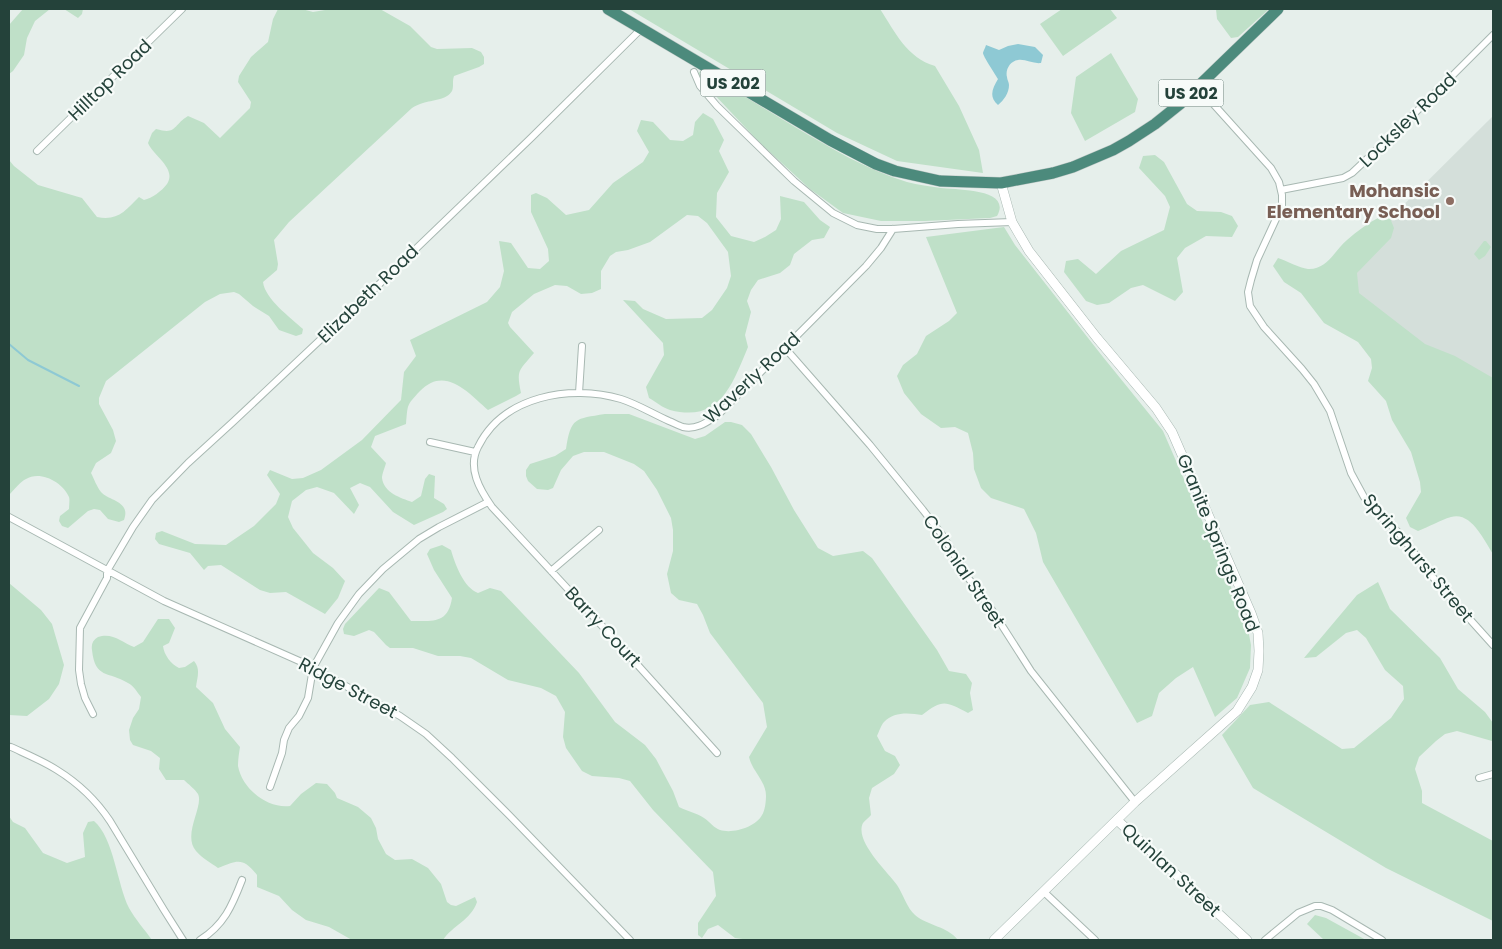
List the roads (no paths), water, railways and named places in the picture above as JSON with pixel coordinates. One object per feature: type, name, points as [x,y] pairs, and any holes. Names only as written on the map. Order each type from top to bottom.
[{"type":"highway","name":"US 202","points":[[608,9],[830,140],[876,164],[895,171],[940,180],[1001,183],[1053,173],[1080,165],[1113,150],[1155,124],[1198,86],[1278,9]]},
{"type":"street","name":"Hilltop Road","points":[[37,151],[182,9]]},
{"type":"street","name":"Elizabeth Road","points":[[93,714],[85,698],[79,670],[80,628],[107,578],[107,570],[152,500],[188,463],[371,292],[532,137],[641,29]]},
{"type":"street","name":"Locksley Road","points":[[1281,190],[1343,178],[1352,173],[1493,35]]},
{"type":"street","points":[[694,72],[700,86],[747,136],[817,201],[833,213],[857,226],[893,229],[1012,222]]},
{"type":"street","points":[[1198,86],[1271,168],[1281,190]]},
{"type":"street","name":"Granite Springs Road","points":[[994,940],[1135,802],[1237,711],[1252,687],[1258,670],[1259,651],[1258,633],[1251,613],[1165,419],[1097,338],[1029,251],[1012,222],[1001,183]]},
{"type":"street","name":"Springhurst Street","points":[[1281,190],[1282,206],[1257,260],[1251,280],[1248,292],[1250,306],[1264,327],[1314,384],[1330,411],[1351,473],[1364,498],[1398,532],[1439,585],[1493,645]]},
{"type":"street","name":"Waverly Road","points":[[475,452],[482,438],[494,423],[506,414],[548,395],[579,392],[621,399],[682,427],[698,427],[718,415],[866,266],[881,248],[893,229]]},
{"type":"street","points":[[579,392],[582,346]]},
{"type":"street","name":"Colonial Street","points":[[785,348],[870,445],[923,510],[943,536],[969,579],[992,610],[1031,671],[1135,802]]},
{"type":"street","points":[[270,788],[289,728],[299,716],[308,698],[313,668],[338,623],[359,594],[383,569],[417,540],[488,502],[477,481],[473,465],[475,452],[430,442]]},
{"type":"street","name":"Barry Court","points":[[488,502],[716,753]]},
{"type":"street","name":"Ridge Street","points":[[9,517],[164,601],[313,668],[400,716],[426,734],[511,817],[630,940]]},
{"type":"street","points":[[551,571],[599,530]]},
{"type":"street","points":[[11,747],[56,769],[82,789],[101,808],[183,940]]},
{"type":"street","points":[[1480,778],[1493,774]]},
{"type":"street","name":"Quinlan Street","points":[[1117,820],[1247,940]]},
{"type":"street","points":[[200,940],[214,930],[228,914],[242,880]]},
{"type":"street","points":[[1044,892],[1095,940]]},
{"type":"street","points":[[1265,940],[1298,912],[1314,906],[1321,906],[1332,910],[1382,940]]},
{"type":"water","points":[[1018,44],[1035,47],[1043,55],[1041,63],[1021,60],[1010,64],[1007,72],[1008,91],[998,105],[992,95],[998,79],[983,52],[986,45],[999,50]]},
{"type":"waterway","points":[[9,344],[28,360],[79,386]]},
{"type":"place","name":"Mohansic Elementary School","points":[[1450,201]]}]
